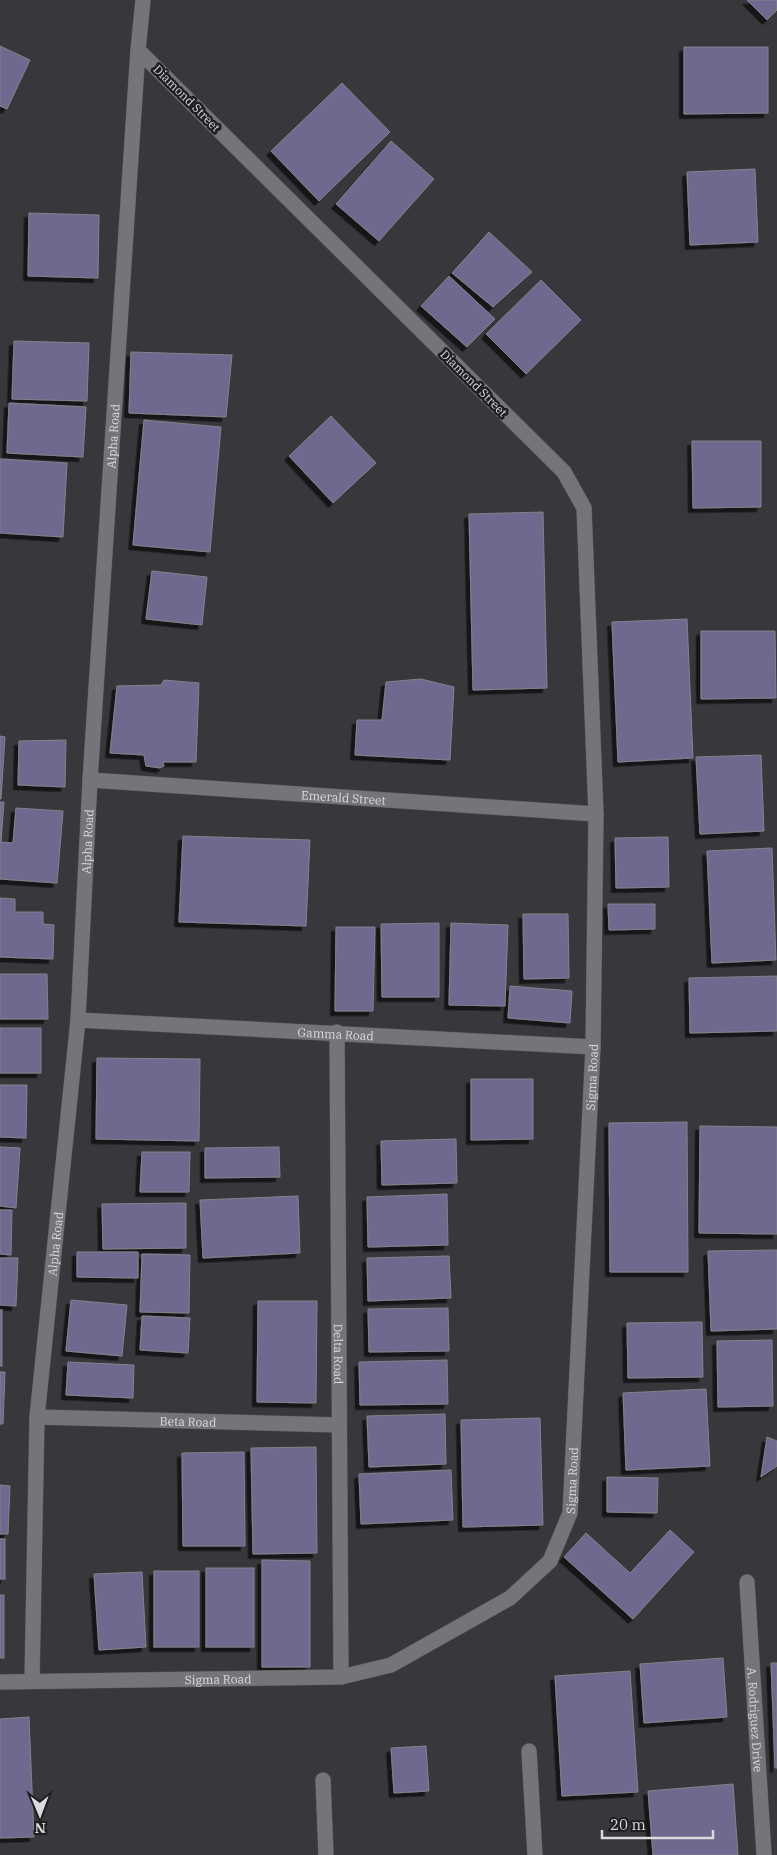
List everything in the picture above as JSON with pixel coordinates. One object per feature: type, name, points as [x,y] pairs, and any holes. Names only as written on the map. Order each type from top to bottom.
[{"type":"street","name":"Alpha Road","points":[[32,1681],[37,1417],[78,1020],[90,780],[138,50],[144,0]]},
{"type":"street","name":"Diamond Street","points":[[138,50],[564,472],[584,508],[596,814]]},
{"type":"street","name":"Emerald Street","points":[[90,780],[596,814]]},
{"type":"street","name":"Sigma Road","points":[[0,1682],[341,1677],[391,1665],[510,1598],[550,1561],[570,1513],[593,1047],[596,814]]},
{"type":"street","name":"Gamma Road","points":[[78,1020],[337,1032],[593,1047]]},
{"type":"street","name":"Delta Road","points":[[337,1032],[341,1677]]},
{"type":"street","name":"Beta Road","points":[[37,1417],[338,1425]]},
{"type":"street","name":"A. Rodriguez Drive","points":[[746,1582],[764,1855]]},
{"type":"street","points":[[529,1751],[536,1855]]},
{"type":"street","points":[[322,1780],[326,1855]]},
{"type":"building","points":[[747,0],[777,0],[777,10],[767,20]]},
{"type":"building","points":[[0,46],[30,60],[7,109],[0,106]]},
{"type":"building","points":[[684,47],[768,47],[768,113],[684,114]]},
{"type":"building","points":[[342,83],[390,132],[319,201],[271,151]]},
{"type":"building","points":[[391,141],[434,179],[379,241],[336,204]]},
{"type":"building","points":[[755,169],[758,242],[690,245],[687,172]]},
{"type":"building","points":[[29,213],[99,215],[98,278],[28,276]]},
{"type":"building","points":[[489,232],[532,272],[493,307],[452,273]]},
{"type":"building","points":[[449,276],[495,319],[467,347],[421,306]]},
{"type":"building","points":[[541,280],[581,320],[526,374],[486,334]]},
{"type":"building","points":[[14,341],[89,343],[87,401],[12,399]]},
{"type":"building","points":[[131,352],[232,355],[226,417],[129,413]]},
{"type":"building","points":[[9,403],[86,407],[83,457],[7,453]]},
{"type":"building","points":[[331,416],[376,463],[333,503],[289,456]]},
{"type":"building","points":[[144,420],[221,427],[210,552],[133,545]]},
{"type":"building","points":[[692,441],[761,441],[761,507],[693,508]]},
{"type":"building","points":[[0,459],[67,463],[63,537],[0,533]]},
{"type":"building","points":[[543,512],[547,688],[473,690],[469,514]]},
{"type":"building","points":[[152,571],[207,577],[202,625],[146,619]]},
{"type":"building","points":[[687,619],[693,758],[618,762],[612,622]]},
{"type":"building","points":[[701,631],[775,631],[776,698],[701,699]]},
{"type":"building","points":[[421,679],[454,687],[450,760],[355,755],[357,720],[382,720],[386,682]]},
{"type":"building","points":[[164,680],[199,683],[196,762],[163,762],[164,766],[160,768],[146,766],[144,755],[110,753],[117,686],[161,685]]},
{"type":"building","points":[[0,736],[5,737],[1,799],[0,799]]},
{"type":"building","points":[[66,740],[65,787],[18,785],[19,741]]},
{"type":"building","points":[[761,755],[764,831],[700,834],[696,757]]},
{"type":"building","points":[[0,802],[4,802],[1,842],[13,843],[16,808],[63,811],[57,883],[0,879]]},
{"type":"building","points":[[183,836],[310,840],[306,926],[179,922]]},
{"type":"building","points":[[668,837],[669,887],[616,888],[615,838]]},
{"type":"building","points":[[772,848],[776,960],[712,963],[707,851]]},
{"type":"building","points":[[0,898],[15,899],[15,912],[43,912],[43,924],[54,925],[53,959],[0,957]]},
{"type":"building","points":[[608,904],[655,904],[655,929],[609,930]]},
{"type":"building","points":[[523,914],[568,914],[569,978],[524,979]]},
{"type":"building","points":[[439,923],[439,997],[382,997],[381,924]]},
{"type":"building","points":[[451,923],[508,925],[505,1006],[449,1005]]},
{"type":"building","points":[[336,927],[375,927],[373,1011],[335,1011]]},
{"type":"building","points":[[0,974],[47,974],[48,1019],[0,1019]]},
{"type":"building","points":[[777,976],[777,1031],[690,1033],[689,978]]},
{"type":"building","points":[[510,986],[572,991],[570,1023],[508,1018]]},
{"type":"building","points":[[0,1028],[41,1028],[41,1073],[0,1073]]},
{"type":"building","points":[[97,1058],[200,1059],[199,1141],[96,1139]]},
{"type":"building","points":[[471,1079],[533,1079],[533,1139],[471,1140]]},
{"type":"building","points":[[0,1085],[27,1085],[26,1138],[0,1137]]},
{"type":"building","points":[[687,1122],[688,1272],[610,1272],[609,1123]]},
{"type":"building","points":[[700,1126],[777,1127],[777,1234],[699,1233]]},
{"type":"building","points":[[456,1139],[457,1183],[382,1185],[381,1141]]},
{"type":"building","points":[[0,1147],[20,1148],[16,1208],[0,1206]]},
{"type":"building","points":[[279,1147],[280,1177],[205,1178],[205,1148]]},
{"type":"building","points":[[142,1152],[190,1152],[189,1192],[140,1192]]},
{"type":"building","points":[[447,1194],[448,1245],[368,1247],[367,1197]]},
{"type":"building","points":[[298,1196],[300,1253],[203,1258],[200,1200]]},
{"type":"building","points":[[186,1203],[186,1248],[103,1249],[102,1204]]},
{"type":"building","points":[[0,1210],[12,1210],[11,1255],[0,1254]]},
{"type":"building","points":[[777,1250],[777,1329],[711,1331],[708,1251]]},
{"type":"building","points":[[77,1252],[138,1252],[138,1278],[77,1277]]},
{"type":"building","points":[[142,1254],[190,1255],[189,1313],[140,1312]]},
{"type":"building","points":[[449,1256],[451,1298],[368,1301],[367,1258]]},
{"type":"building","points":[[0,1258],[18,1258],[16,1306],[0,1305]]},
{"type":"building","points":[[71,1300],[127,1305],[122,1356],[66,1351]]},
{"type":"building","points":[[258,1301],[317,1301],[316,1403],[257,1402]]},
{"type":"building","points":[[448,1308],[449,1351],[369,1352],[368,1309]]},
{"type":"building","points":[[0,1310],[2,1310],[2,1366],[0,1366]]},
{"type":"building","points":[[142,1316],[190,1318],[188,1353],[140,1350]]},
{"type":"building","points":[[702,1322],[703,1377],[628,1378],[627,1323]]},
{"type":"building","points":[[772,1340],[773,1406],[718,1407],[717,1341]]},
{"type":"building","points":[[447,1360],[448,1404],[360,1405],[359,1362]]},
{"type":"building","points":[[68,1362],[134,1365],[133,1398],[66,1395]]},
{"type":"building","points":[[0,1372],[5,1372],[3,1424],[0,1424]]},
{"type":"building","points":[[706,1389],[710,1466],[626,1470],[623,1393]]},
{"type":"building","points":[[445,1414],[446,1464],[369,1467],[367,1416]]},
{"type":"building","points":[[540,1418],[543,1525],[463,1527],[461,1420]]},
{"type":"building","points":[[767,1437],[777,1441],[777,1466],[761,1477]]},
{"type":"building","points":[[316,1447],[317,1553],[253,1554],[251,1448]]},
{"type":"building","points":[[244,1452],[245,1546],[183,1546],[182,1453]]},
{"type":"building","points":[[451,1470],[453,1520],[361,1524],[359,1474]]},
{"type":"building","points":[[607,1477],[658,1478],[657,1513],[607,1512]]},
{"type":"building","points":[[0,1485],[10,1486],[8,1534],[0,1534]]},
{"type":"building","points":[[670,1530],[694,1552],[633,1619],[564,1557],[586,1533],[630,1573]]},
{"type":"building","points":[[0,1539],[5,1539],[5,1579],[0,1579]]},
{"type":"building","points":[[262,1560],[310,1561],[310,1667],[262,1667]]},
{"type":"building","points":[[206,1568],[254,1568],[254,1647],[206,1647]]},
{"type":"building","points":[[154,1571],[199,1571],[199,1647],[154,1647]]},
{"type":"building","points":[[142,1572],[146,1647],[99,1650],[94,1574]]},
{"type":"building","points":[[0,1595],[4,1595],[4,1658],[0,1658]]},
{"type":"building","points":[[723,1658],[727,1717],[644,1723],[640,1664]]},
{"type":"building","points":[[771,1663],[777,1663],[777,1768],[775,1768]]},
{"type":"building","points":[[630,1671],[638,1792],[562,1796],[555,1676]]},
{"type":"building","points":[[29,1717],[34,1837],[0,1838],[0,1719]]},
{"type":"building","points":[[426,1746],[429,1791],[394,1793],[391,1748]]},
{"type":"building","points":[[733,1784],[738,1855],[653,1855],[648,1791]]}]
